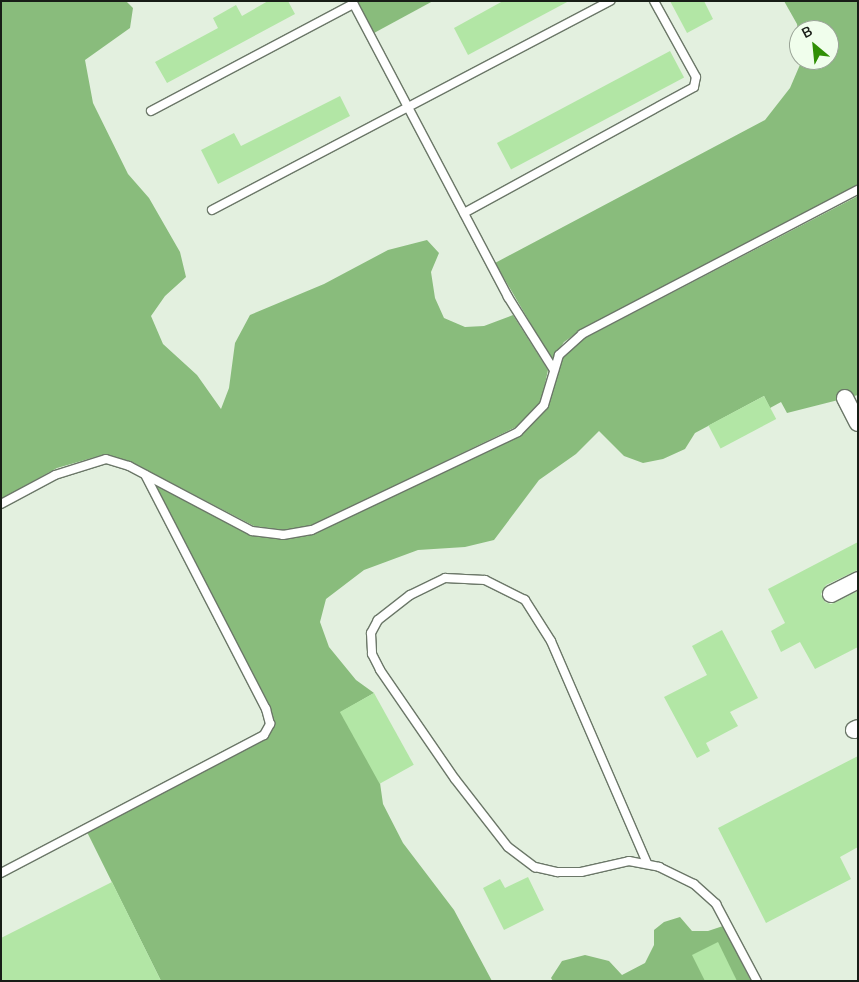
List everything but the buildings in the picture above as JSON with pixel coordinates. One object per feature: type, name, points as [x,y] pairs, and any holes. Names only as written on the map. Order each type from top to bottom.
[{"type":"street","points":[[845,398],[858,423]]},
{"type":"street","points":[[831,594],[858,580]]},
{"type":"lane","points":[[212,210],[610,1]]},
{"type":"lane","points":[[464,213],[694,87],[696,77],[654,1]]},
{"type":"lane","points":[[151,111],[353,2],[526,328],[554,370]]},
{"type":"lane","points":[[1,504],[55,475],[106,459],[145,475],[252,531],[284,535],[312,530],[518,432],[544,405],[554,370],[567,345],[582,334],[858,190]]},
{"type":"lane","points":[[1,873],[264,735],[270,724],[266,709],[145,475]]},
{"type":"lane","points":[[647,863],[564,668],[525,600],[485,580],[445,578],[410,595],[378,620],[371,634],[372,654],[380,670],[455,780],[508,847],[535,866],[557,872],[581,872],[629,861],[647,863],[694,884],[716,904],[757,981]]},
{"type":"green space","points":[[1,1],[126,1],[133,8],[130,28],[85,60],[93,103],[128,174],[149,198],[180,252],[186,277],[165,296],[151,316],[163,344],[197,375],[221,409],[229,388],[235,343],[250,315],[324,284],[388,250],[427,240],[439,253],[431,272],[435,298],[444,318],[465,327],[484,326],[513,315],[548,370],[541,403],[516,427],[311,526],[284,530],[254,526],[131,462],[106,454],[57,468],[1,499]]},
{"type":"green space","points":[[357,1],[433,1],[374,33]]},
{"type":"green space","points":[[784,1],[858,1],[858,185],[581,330],[564,342],[552,360],[495,263],[765,120],[790,88],[798,70],[839,70],[839,20],[795,20]]},
{"type":"green space","points":[[858,196],[858,395],[787,413],[781,402],[770,408],[764,396],[695,433],[685,449],[663,459],[643,463],[624,456],[599,431],[576,454],[539,480],[494,540],[465,547],[418,550],[364,570],[326,599],[320,622],[329,647],[356,680],[374,693],[341,712],[380,783],[383,804],[403,843],[454,910],[492,981],[161,981],[87,832],[267,738],[274,725],[270,706],[155,485],[250,535],[283,539],[313,534],[522,434],[548,408],[562,358],[585,338]]},
{"type":"green space","points":[[680,917],[692,931],[708,931],[723,926],[751,981],[553,981],[551,978],[562,961],[585,955],[609,961],[622,975],[645,963],[654,945],[654,930],[664,922]]}]
